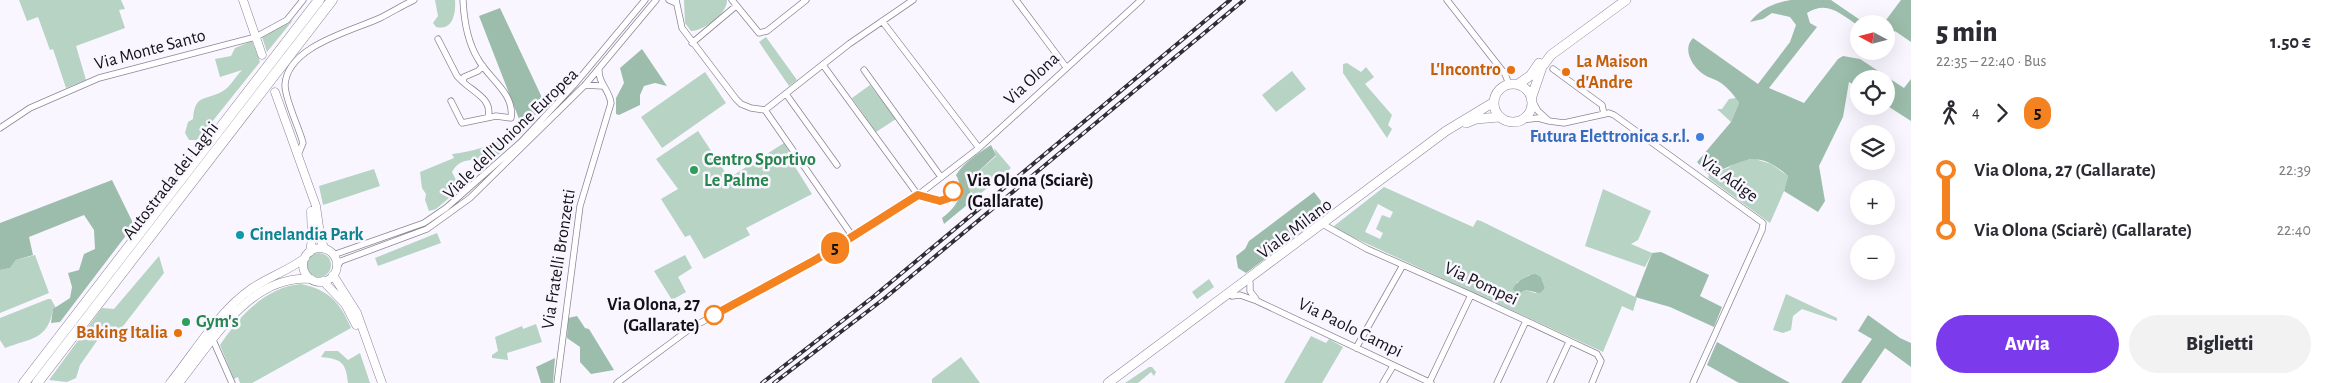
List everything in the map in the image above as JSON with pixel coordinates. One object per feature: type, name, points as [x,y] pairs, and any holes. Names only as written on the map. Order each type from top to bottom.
[{"type":"highway","name":"Autostrada dei Laghi","points":[[24,383],[319,0]]},
{"type":"highway","name":"Autostrada dei Laghi","points":[[37,383],[332,0]]},
{"type":"main road","points":[[243,0],[262,55]]},
{"type":"main road","points":[[1619,0],[1552,49],[1540,60],[1530,76],[1510,85],[1495,96],[1494,102],[1500,117],[1510,122],[1522,120],[1530,111],[1531,99],[1542,66],[1551,55],[1626,0]]},
{"type":"main road","points":[[1510,85],[1527,90],[1531,99]]},
{"type":"main road","points":[[275,92],[316,206],[321,241],[325,249],[333,255],[335,271],[357,313],[382,383]]},
{"type":"main road","name":"Viale Milano","points":[[1108,383],[1446,131],[1494,102]]},
{"type":"main road","name":"Viale Milano","points":[[1117,383],[1466,123],[1476,119],[1500,117]]},
{"type":"main road","points":[[311,279],[304,270],[312,240],[312,196]]},
{"type":"main road","points":[[170,383],[237,300],[252,288],[292,268],[315,249],[325,249]]},
{"type":"main road","points":[[323,282],[335,271]]},
{"type":"main road","points":[[179,383],[243,305],[262,292],[285,281],[311,279],[323,282],[345,304],[353,316],[377,383]]},
{"type":"street","name":"Via Monte Santo","points":[[0,128],[30,108],[99,78],[256,37],[287,20],[303,0]]},
{"type":"street","points":[[298,155],[304,143],[285,84],[288,72],[302,53],[313,46],[379,18],[414,0]]},
{"type":"street","points":[[451,101],[462,123],[488,117],[511,118],[512,113],[503,91],[476,56],[467,32],[463,0]]},
{"type":"street","name":"Viale dell'Unione Europea","points":[[333,255],[424,224],[446,208],[520,142],[574,85],[645,0]]},
{"type":"street","name":"Viale dell'Unione Europea","points":[[335,271],[341,261],[427,230],[449,215],[518,152],[585,85],[656,0]]},
{"type":"street","points":[[669,0],[677,1],[682,28],[741,104],[765,110],[853,237]]},
{"type":"street","points":[[692,43],[734,3],[759,33],[766,31],[806,0]]},
{"type":"street","points":[[765,110],[823,64],[913,0]]},
{"type":"street","points":[[1016,0],[1066,66]]},
{"type":"street","name":"Via Olona","points":[[617,383],[691,328],[793,273],[918,195],[979,148],[1066,66],[1141,0]]},
{"type":"street","points":[[1447,0],[1504,74],[1510,85]]},
{"type":"street","points":[[882,21],[979,148]]},
{"type":"street","points":[[438,39],[457,76],[486,101],[490,111],[488,117]]},
{"type":"street","points":[[823,64],[918,195]]},
{"type":"street","points":[[463,82],[464,77],[478,71],[483,66]]},
{"type":"street","name":"Via Fratelli Bronzetti","points":[[557,383],[580,206],[611,103],[608,91],[602,86],[599,69]]},
{"type":"street","points":[[1522,120],[1538,118],[1564,123],[1604,114],[1602,105],[1553,69]]},
{"type":"street","points":[[864,70],[941,177]]},
{"type":"street","points":[[585,85],[602,86]]},
{"type":"street","points":[[786,94],[837,166]]},
{"type":"street","points":[[1531,99],[1538,112],[1549,121]]},
{"type":"street","name":"Via Adige","points":[[1604,114],[1612,114],[1620,118],[1763,223],[1762,230],[1693,383]]},
{"type":"street","name":"Via Pompei","points":[[1326,226],[1367,250],[1471,295],[1600,358],[1601,361],[1592,383]]},
{"type":"street","points":[[1356,348],[1402,265]]},
{"type":"street","points":[[1250,283],[1250,291],[1257,301]]},
{"type":"street","name":"Via Paolo Campi","points":[[1232,296],[1240,294],[1257,301],[1430,383]]},
{"type":"street","points":[[1430,383],[1471,295]]},
{"type":"street","points":[[1497,383],[1526,321]]},
{"type":"street","points":[[213,340],[232,383]]},
{"type":"street","points":[[1550,383],[1569,342]]},
{"type":"street","points":[[1383,383],[1393,366]]},
{"type":"green space","points":[[19,0],[121,0],[125,9],[119,10],[125,28],[76,46],[86,80],[66,88],[53,49],[50,50],[38,17],[27,21]]},
{"type":"green space","points":[[435,0],[455,0],[452,20],[450,24],[442,28],[436,27],[433,23],[438,16]]},
{"type":"green space","points":[[684,0],[727,0],[724,10],[719,16],[708,25],[691,31],[685,23]]},
{"type":"green space","points":[[1791,0],[1831,0],[1853,15],[1850,15],[1850,20],[1828,8],[1814,9],[1807,13],[1810,23],[1817,27],[1769,88],[1804,103],[1838,59],[1843,56],[1850,57],[1850,60],[1862,60],[1877,70],[1850,70],[1850,83],[1843,117],[1819,166],[1825,201],[1818,212],[1784,191],[1788,176],[1767,162],[1749,160],[1740,162],[1709,175],[1697,162],[1731,122],[1739,103],[1724,85],[1705,75],[1695,67],[1688,52],[1690,42],[1693,38],[1758,84],[1790,42],[1796,25],[1790,17],[1772,13],[1763,19],[1750,22],[1768,7]]},
{"type":"green space","points":[[1901,0],[1911,0],[1911,42],[1895,31],[1895,15],[1890,15]]},
{"type":"green space","points":[[500,8],[545,104],[521,132],[519,119],[479,16]]},
{"type":"green space","points":[[293,20],[267,52],[262,37]]},
{"type":"green space","points":[[766,37],[797,80],[789,86],[759,42]]},
{"type":"green space","points":[[252,41],[260,62],[199,138],[189,140],[185,133],[188,122],[193,119],[196,105],[199,101],[226,89],[242,70],[220,77],[215,59],[231,56],[235,48]]},
{"type":"green space","points":[[642,49],[667,86],[655,83],[644,86],[640,95],[640,105],[619,115],[616,114],[616,98],[624,83],[620,68]]},
{"type":"green space","points":[[1347,63],[1361,72],[1366,67],[1374,77],[1365,84],[1392,115],[1388,125],[1392,129],[1387,138],[1343,73],[1343,64]]},
{"type":"green space","points":[[1292,71],[1306,89],[1276,112],[1262,95]]},
{"type":"green space","points":[[705,72],[726,103],[662,148],[641,117]]},
{"type":"green space","points":[[1911,79],[1911,121],[1895,111],[1895,82],[1904,88]]},
{"type":"green space","points":[[870,85],[896,119],[876,132],[852,98]]},
{"type":"green space","points":[[1736,98],[1739,103],[1731,122],[1717,109],[1722,109],[1729,99]]},
{"type":"green space","points":[[520,127],[521,132],[485,168],[480,169],[480,160],[467,161],[457,165],[452,172],[456,180],[468,182],[436,209],[429,211],[425,200],[426,194],[422,188],[420,172],[454,158],[452,154],[471,151],[497,142]]},
{"type":"green space","points":[[698,131],[729,178],[784,143],[789,151],[787,154],[812,194],[746,228],[750,235],[704,259],[690,235],[685,237],[661,199],[678,189],[656,159]]},
{"type":"green space","points":[[991,145],[996,155],[967,182],[973,200],[944,224],[942,218],[956,204],[960,194],[956,175],[967,162]]},
{"type":"green space","points":[[994,148],[1011,168],[973,200],[967,182],[996,156]]},
{"type":"green space","points":[[1755,159],[1771,164],[1788,176],[1784,191],[1770,223],[1708,178],[1709,175],[1728,168],[1738,161]]},
{"type":"green space","points":[[374,169],[380,186],[323,205],[319,186]]},
{"type":"green space","points":[[112,180],[134,225],[60,322],[51,323],[53,309],[70,298],[72,287],[68,273],[79,270],[84,254],[95,249],[94,230],[84,215],[29,237],[33,255],[16,260],[10,268],[0,270],[0,223]]},
{"type":"green space","points":[[1384,187],[1473,227],[1477,220],[1481,221],[1637,298],[1633,311],[1622,306],[1603,352],[1337,230],[1334,226]],"holes":[[[1378,204],[1393,212],[1390,218],[1382,215],[1376,229],[1383,233],[1380,239],[1365,232]],[[1529,275],[1541,277],[1545,288],[1535,293],[1525,290],[1516,283]]]},
{"type":"green space","points":[[1603,189],[1651,211],[1638,240],[1631,244],[1652,253],[1645,267],[1585,246]]},
{"type":"green space","points":[[1314,192],[1321,201],[1320,208],[1327,208],[1326,214],[1246,273],[1238,268],[1236,256],[1245,249],[1249,241]]},
{"type":"green space","points":[[437,233],[441,243],[378,266],[375,258]]},
{"type":"green space","points":[[1661,252],[1709,275],[1700,296],[1722,307],[1714,327],[1670,307],[1635,297],[1652,253]]},
{"type":"green space","points":[[319,253],[328,256],[331,265],[328,274],[319,277],[310,274],[307,265],[310,256]]},
{"type":"green space","points":[[35,255],[49,293],[0,313],[0,270],[10,268],[16,260]]},
{"type":"green space","points":[[685,255],[692,268],[678,277],[686,292],[672,300],[654,271]]},
{"type":"green space","points":[[159,256],[164,273],[117,334],[104,331],[80,365],[76,378],[67,382],[49,380],[102,308],[114,309]]},
{"type":"green space","points":[[1535,274],[1541,277],[1545,288],[1540,293],[1525,290],[1519,293],[1513,290],[1525,277]]},
{"type":"green space","points":[[1209,279],[1214,287],[1197,299],[1192,292]]},
{"type":"green space","points":[[301,284],[319,290],[332,298],[338,304],[351,328],[252,383],[240,383],[238,377],[234,379],[220,345],[244,314],[254,305],[276,291],[288,286]]},
{"type":"green space","points":[[1786,294],[1837,318],[1837,321],[1802,309],[1793,316],[1791,330],[1783,333],[1773,330]]},
{"type":"green space","points":[[51,299],[56,308],[53,309],[47,327],[37,336],[5,348],[0,340],[0,318]]},
{"type":"green space","points":[[1868,315],[1900,338],[1911,343],[1911,367],[1885,348],[1861,383],[1841,383],[1872,339],[1858,331]]},
{"type":"green space","points":[[577,316],[585,328],[589,329],[614,370],[591,374],[580,362],[580,347],[567,338],[568,318]]},
{"type":"green space","points":[[536,324],[542,342],[507,353],[508,360],[492,358],[492,355],[498,351],[495,337],[522,326],[523,329]]},
{"type":"green space","points":[[1311,336],[1326,343],[1329,339],[1343,347],[1322,383],[1284,383]]},
{"type":"green space","points":[[1717,342],[1790,383],[1739,383],[1707,365]]},
{"type":"green space","points":[[325,351],[338,351],[348,360],[360,353],[370,383],[348,383],[346,370],[341,363],[333,359],[321,357]]},
{"type":"green space","points":[[961,357],[980,383],[932,383],[932,379]]},
{"type":"green space","points":[[555,358],[553,383],[541,383],[536,367]]},
{"type":"green space","points":[[1149,367],[1152,367],[1156,372],[1154,376],[1151,372],[1138,383],[1125,383]]},
{"type":"railway","points":[[762,383],[873,297],[1230,0]]},
{"type":"railway","points":[[774,383],[885,298],[1244,0]]},
{"type":"bus line","name":"5","points":[[714,315],[817,259],[918,195],[940,201],[949,198],[953,191]]},
{"type":"place","name":"L'Incontro","points":[[1511,70]]},
{"type":"place","name":"La Maison d'Andre","points":[[1566,72]]},
{"type":"place","name":"Futura Elettronica s.r.l.","points":[[1700,137]]},
{"type":"place","name":"Centro Sportivo Le Palme","points":[[694,170]]},
{"type":"place","name":"Via Olona (Sciarè) (Gallarate)","points":[[953,191]]},
{"type":"place","name":"Cinelandia Park","points":[[240,235]]},
{"type":"place","name":"Via Olona, 27 (Gallarate)","points":[[714,315]]},
{"type":"place","name":"Gym's","points":[[186,322]]},
{"type":"place","name":"Baking Italia","points":[[178,333]]}]
